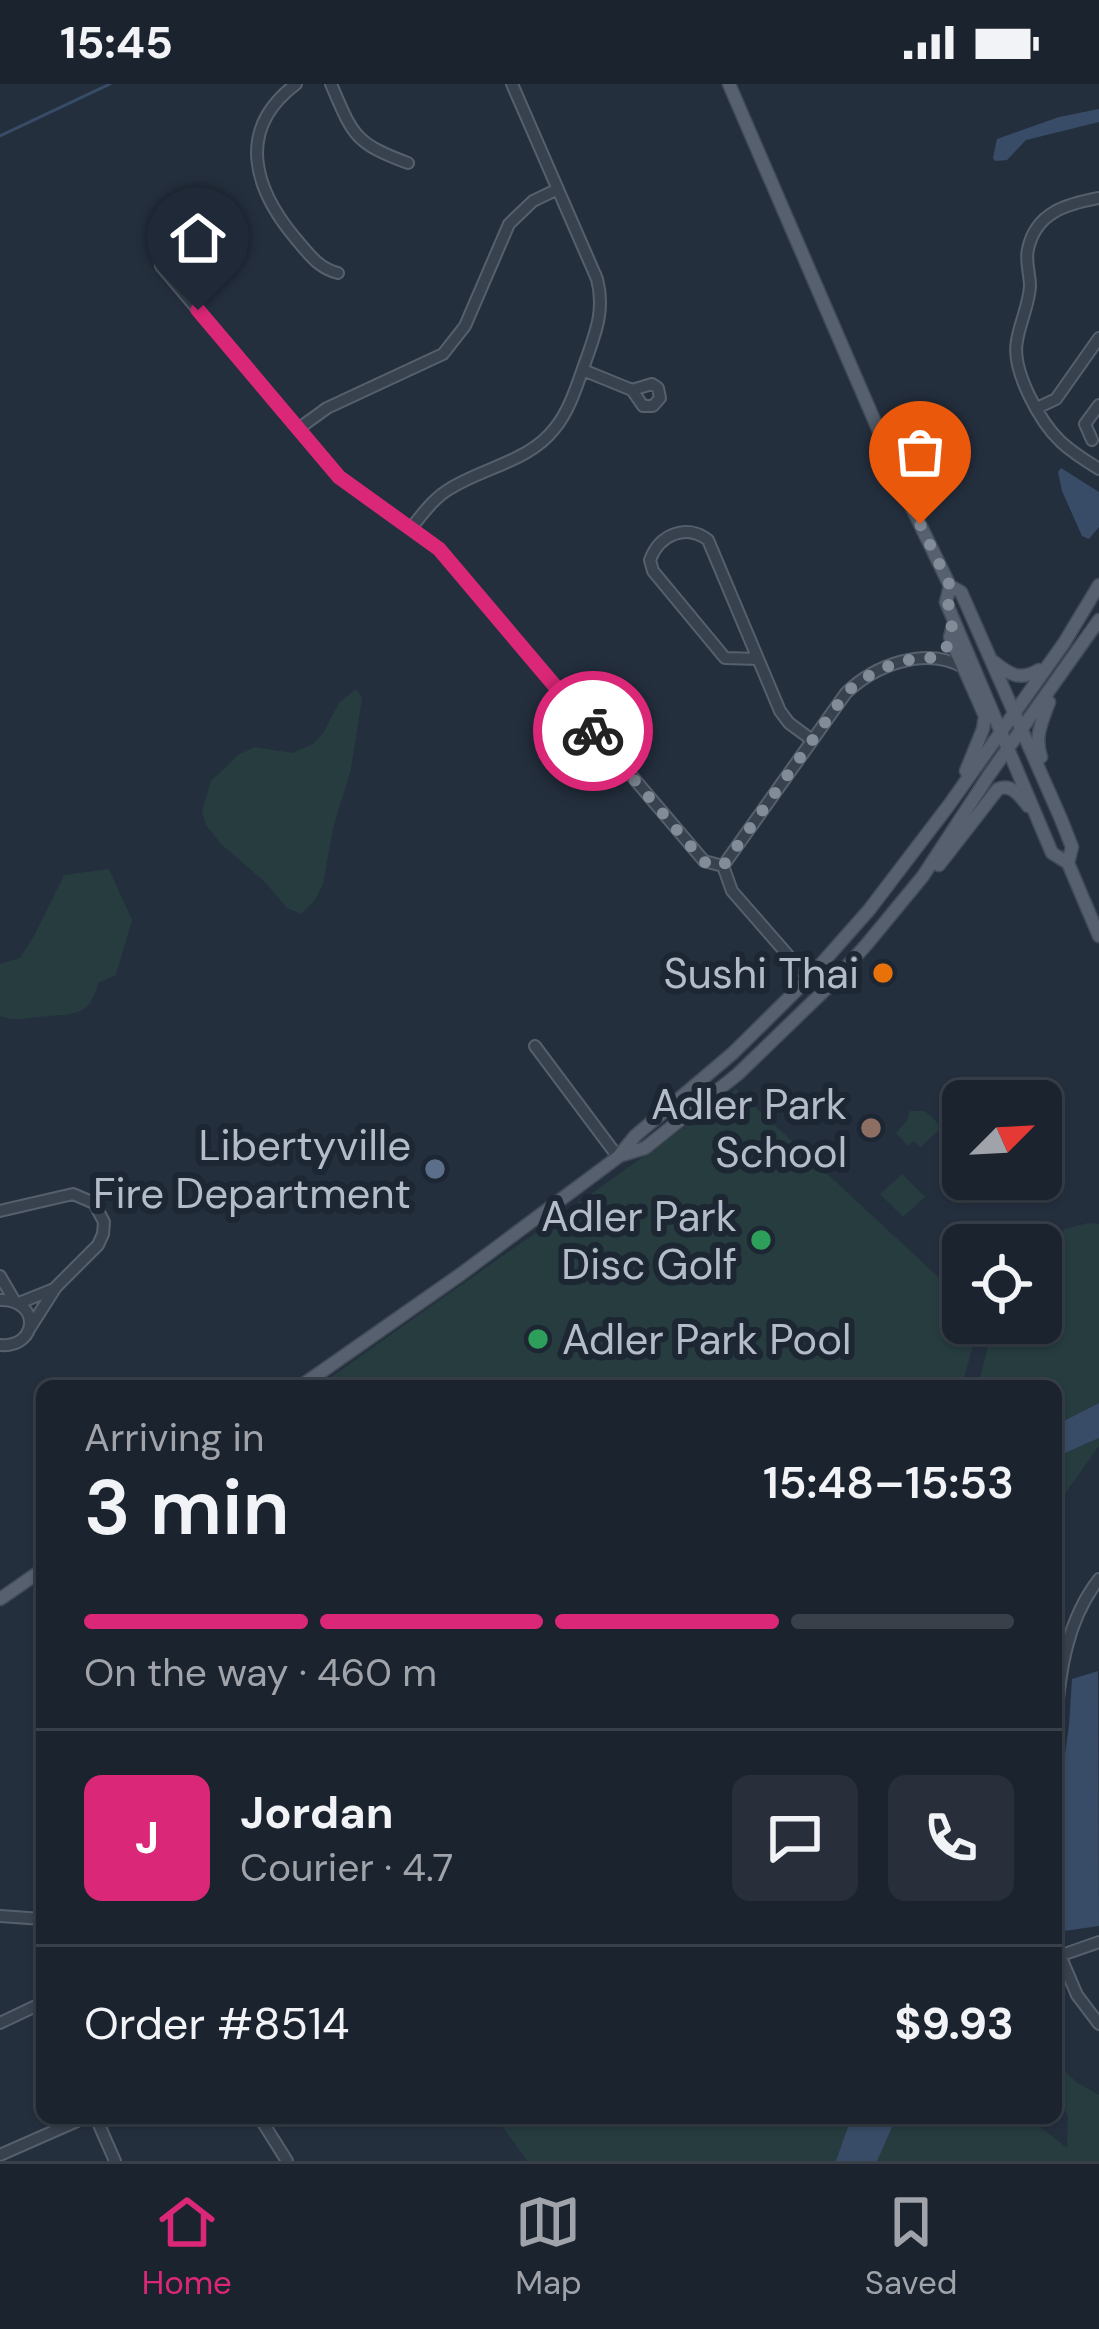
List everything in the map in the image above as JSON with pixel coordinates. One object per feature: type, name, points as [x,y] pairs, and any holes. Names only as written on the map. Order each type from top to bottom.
[{"type":"main road","points":[[729,84],[913,510],[950,586],[961,592],[1061,819],[1072,847],[1068,863]]},
{"type":"main road","points":[[310,1380],[618,1157],[635,1136],[733,1053],[808,980],[869,910],[969,777],[1099,585]]},
{"type":"main road","points":[[950,586],[946,602],[1052,853],[1068,863],[1099,936]]},
{"type":"main road","points":[[618,1157],[645,1148],[713,1095],[870,941],[922,876],[1099,620]]},
{"type":"main road","points":[[954,621],[951,640],[985,716],[966,770],[969,777]]},
{"type":"main road","points":[[989,658],[1018,677],[1046,666]]},
{"type":"main road","points":[[1056,684],[1037,743],[1064,808],[1061,819]]},
{"type":"main road","points":[[922,876],[940,864],[998,789],[1016,792],[1040,822]]},
{"type":"main road","points":[[0,1599],[36,1574]]},
{"type":"street","points":[[296,84],[276,102],[262,130],[257,149],[261,184],[271,206],[317,264],[338,272]]},
{"type":"street","points":[[331,84],[356,136],[379,152],[408,163]]},
{"type":"street","points":[[412,527],[451,488],[526,453],[546,438],[562,418],[600,320],[600,291],[512,84]]},
{"type":"street","points":[[298,430],[327,409],[443,354],[465,326],[507,226],[533,201],[557,189]]},
{"type":"street","points":[[1099,198],[1067,204],[1040,223],[1028,248],[1027,305],[1015,345],[1017,364],[1046,426],[1099,470]]},
{"type":"street","points":[[160,248],[161,266],[298,430],[350,487],[439,549],[704,862],[723,866]]},
{"type":"street","points":[[1037,408],[1056,399],[1099,338]]},
{"type":"street","points":[[583,370],[632,390]]},
{"type":"street","points":[[1080,457],[1096,440],[1085,424],[1099,405]]},
{"type":"street","points":[[758,658],[725,658],[653,571],[650,560],[661,541],[688,531],[708,540],[758,658],[780,711],[812,740]]},
{"type":"street","points":[[937,658],[951,640]]},
{"type":"street","points":[[723,866],[856,683],[909,659],[937,658],[963,667]]},
{"type":"street","points":[[723,866],[732,891],[821,994]]},
{"type":"street","points":[[535,1046],[618,1157]]},
{"type":"street","points":[[0,1211],[73,1194],[84,1196],[100,1211],[104,1234],[98,1246],[56,1287],[18,1343],[1,1346]]},
{"type":"street","points":[[0,1276],[11,1301],[29,1316],[28,1331]]},
{"type":"street","points":[[11,1301],[56,1287]]},
{"type":"street","points":[[1062,1678],[1080,1610],[1099,1580]]},
{"type":"street","points":[[0,1916],[36,1919]]},
{"type":"street","points":[[1062,1950],[1099,1942]]},
{"type":"street","points":[[1062,1960],[1077,1994],[1099,2024]]},
{"type":"street","points":[[0,2023],[36,2006]]},
{"type":"street","points":[[0,2155],[70,2124]]},
{"type":"street","points":[[99,2124],[115,2161]]},
{"type":"street","points":[[264,2124],[287,2161]]},
{"type":"green space","points":[[356,689],[362,698],[351,769],[323,884],[301,914],[287,908],[221,844],[202,811],[211,781],[238,755],[255,747],[292,753],[313,744],[339,703]]},
{"type":"green space","points":[[109,869],[132,920],[116,975],[98,983],[89,1004],[76,1013],[19,1019],[0,1016],[0,964],[20,958],[64,875]]},
{"type":"green space","name":"Adler Park Disc Golf","points":[[736,1089],[942,1280],[942,1344],[973,1344],[964,1380],[327,1380]]},
{"type":"green space","points":[[910,1111],[925,1111],[942,1127],[921,1147],[914,1141],[908,1146],[896,1133]]},
{"type":"green space","points":[[902,1174],[925,1197],[903,1217],[880,1194]]},
{"type":"green space","points":[[1099,1224],[1099,1403],[1062,1422],[1062,1380],[980,1380],[989,1344],[1062,1344],[1062,1232]]},
{"type":"green space","points":[[1099,1438],[1099,1446],[1062,1498],[1062,1454]]},
{"type":"green space","points":[[1062,2068],[1099,2095],[1099,2161],[527,2161],[501,2124],[1036,2124],[1067,2148]]},
{"type":"water","points":[[1099,109],[1099,122],[1026,140],[1007,160],[993,158],[997,139],[1059,117]]},
{"type":"water","points":[[1061,468],[1099,492],[1099,527],[1089,539],[1082,536],[1062,491]]},
{"type":"water","points":[[1099,1403],[1099,1438],[1062,1454],[1062,1422]]},
{"type":"water","points":[[1098,1671],[1099,1926],[1064,1931],[1062,1790],[1072,1679]]},
{"type":"water","points":[[849,2124],[893,2124],[877,2161],[836,2161]]},
{"type":"waterway","points":[[0,136],[110,84]]},
{"type":"way so far","points":[[593,731],[704,862],[723,866],[856,683],[909,659],[937,658],[946,650],[954,621],[946,602],[950,586],[920,524]]},
{"type":"place","name":"Sushi Thai","points":[[883,973]]},
{"type":"place","name":"Adler Park School","points":[[871,1128]]},
{"type":"place","name":"Libertyville Fire Department","points":[[435,1169]]},
{"type":"place","name":"Adler Park Disc Golf","points":[[761,1240]]},
{"type":"place","name":"Adler Park Pool","points":[[538,1339]]},
{"type":"route","points":[[198,310],[339,477],[439,549],[593,731]]}]
